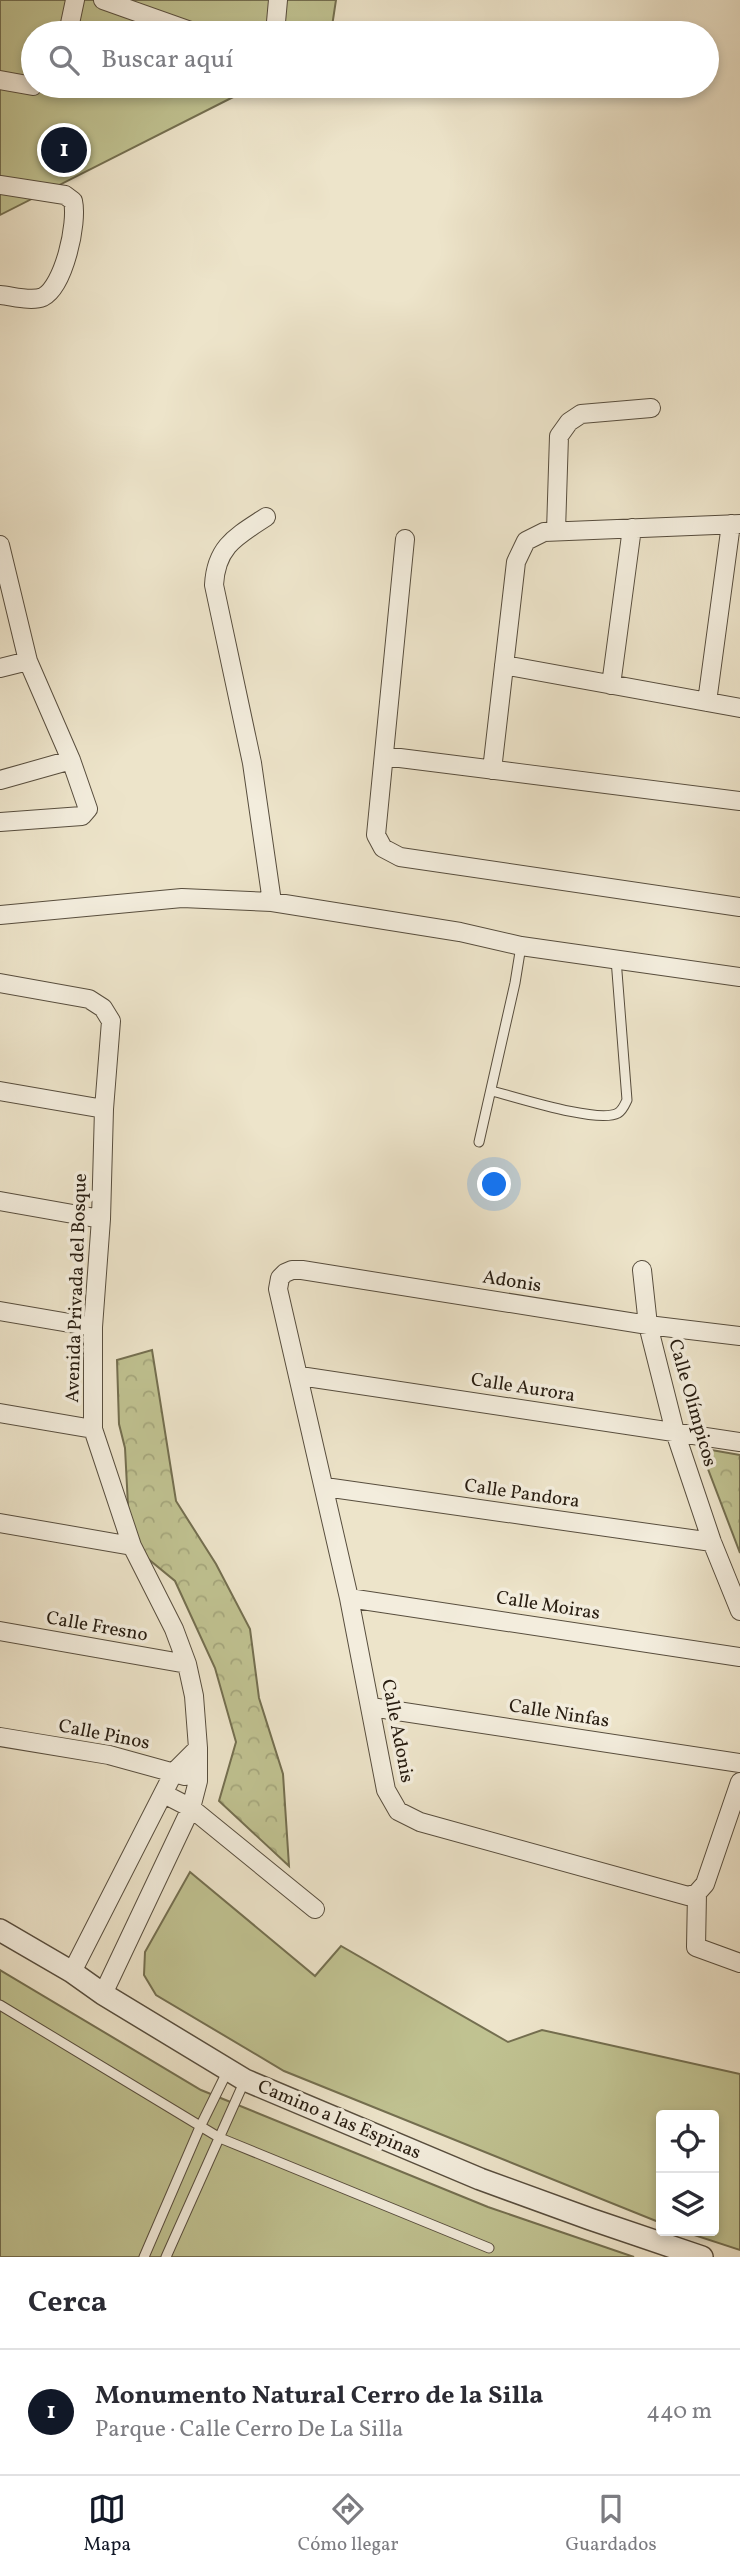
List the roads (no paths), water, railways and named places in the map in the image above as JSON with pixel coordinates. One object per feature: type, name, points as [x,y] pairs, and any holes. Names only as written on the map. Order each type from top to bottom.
[{"type":"street","points":[[71,21],[75,0]]},
{"type":"street","points":[[103,0],[162,21]]},
{"type":"street","points":[[276,21],[278,0]]},
{"type":"street","points":[[0,80],[21,84]]},
{"type":"street","points":[[0,185],[65,195],[73,201],[75,221],[57,282],[47,294],[35,299],[0,295]]},
{"type":"street","points":[[556,531],[559,436],[569,422],[581,414],[651,408]]},
{"type":"street","points":[[266,517],[227,544],[214,573],[214,585],[252,763],[272,902]]},
{"type":"street","points":[[492,770],[516,562],[526,541],[544,532],[735,524],[707,702]]},
{"type":"street","points":[[611,685],[632,528]]},
{"type":"street","points":[[405,539],[376,835],[383,848],[400,857],[740,906]]},
{"type":"street","points":[[0,822],[82,816],[89,809],[28,661],[1,556]]},
{"type":"street","points":[[0,668],[28,661]]},
{"type":"street","points":[[505,665],[740,708]]},
{"type":"street","points":[[384,756],[740,802]]},
{"type":"street","points":[[0,780],[71,760]]},
{"type":"street","points":[[0,915],[182,898],[272,902],[460,932],[521,946],[740,977]]},
{"type":"street","name":"Avenida Privada del Bosque","points":[[0,983],[89,999],[103,1007],[111,1021],[93,1326],[93,1429],[132,1546],[174,1629],[187,1664],[194,1696],[198,1781],[191,1808],[103,1994]]},
{"type":"street","points":[[0,1091],[104,1109]]},
{"type":"street","points":[[0,1201],[101,1219]]},
{"type":"street","name":"Adonis","points":[[280,1278],[292,1270],[302,1270],[648,1325],[740,1336]]},
{"type":"street","name":"Calle Olímpicos","points":[[642,1270],[648,1325],[675,1432],[712,1542],[740,1611]]},
{"type":"street","name":"Calle Adonis","points":[[280,1278],[279,1297],[325,1487],[386,1790],[398,1811],[420,1822],[676,1894],[688,1896],[697,1893]]},
{"type":"street","points":[[0,1311],[93,1326]]},
{"type":"street","name":"Calle Aurora","points":[[300,1376],[740,1441]]},
{"type":"street","points":[[0,1413],[93,1429]]},
{"type":"street","name":"Calle Pandora","points":[[325,1487],[712,1542]]},
{"type":"street","points":[[0,1523],[132,1546]]},
{"type":"street","name":"Calle Moiras","points":[[349,1598],[740,1657]]},
{"type":"street","name":"Calle Fresno","points":[[0,1631],[187,1664]]},
{"type":"street","name":"Calle Ninfas","points":[[371,1707],[740,1763]]},
{"type":"street","name":"Calle Pinos","points":[[0,1737],[109,1755],[198,1781]]},
{"type":"street","points":[[72,1972],[174,1772],[198,1748]]},
{"type":"street","points":[[740,1782],[705,1884],[697,1893],[696,1947],[740,1963]]},
{"type":"street","points":[[164,1794],[191,1808],[315,1909]]},
{"type":"street","name":"Camino a las Espinas","points":[[0,1930],[236,2075],[652,2250],[702,2257]]},
{"type":"lane","points":[[479,1142],[521,946]]},
{"type":"lane","points":[[492,1091],[594,1116],[617,1114],[623,1108],[627,1100],[616,959]]},
{"type":"lane","points":[[0,2004],[220,2138],[489,2248]]},
{"type":"lane","points":[[144,2257],[200,2127],[236,2075]]},
{"type":"lane","points":[[166,2257],[220,2138],[236,2075]]},
{"type":"place","name":"Monumento Natural Cerro de la Silla","points":[[64,150]]}]
